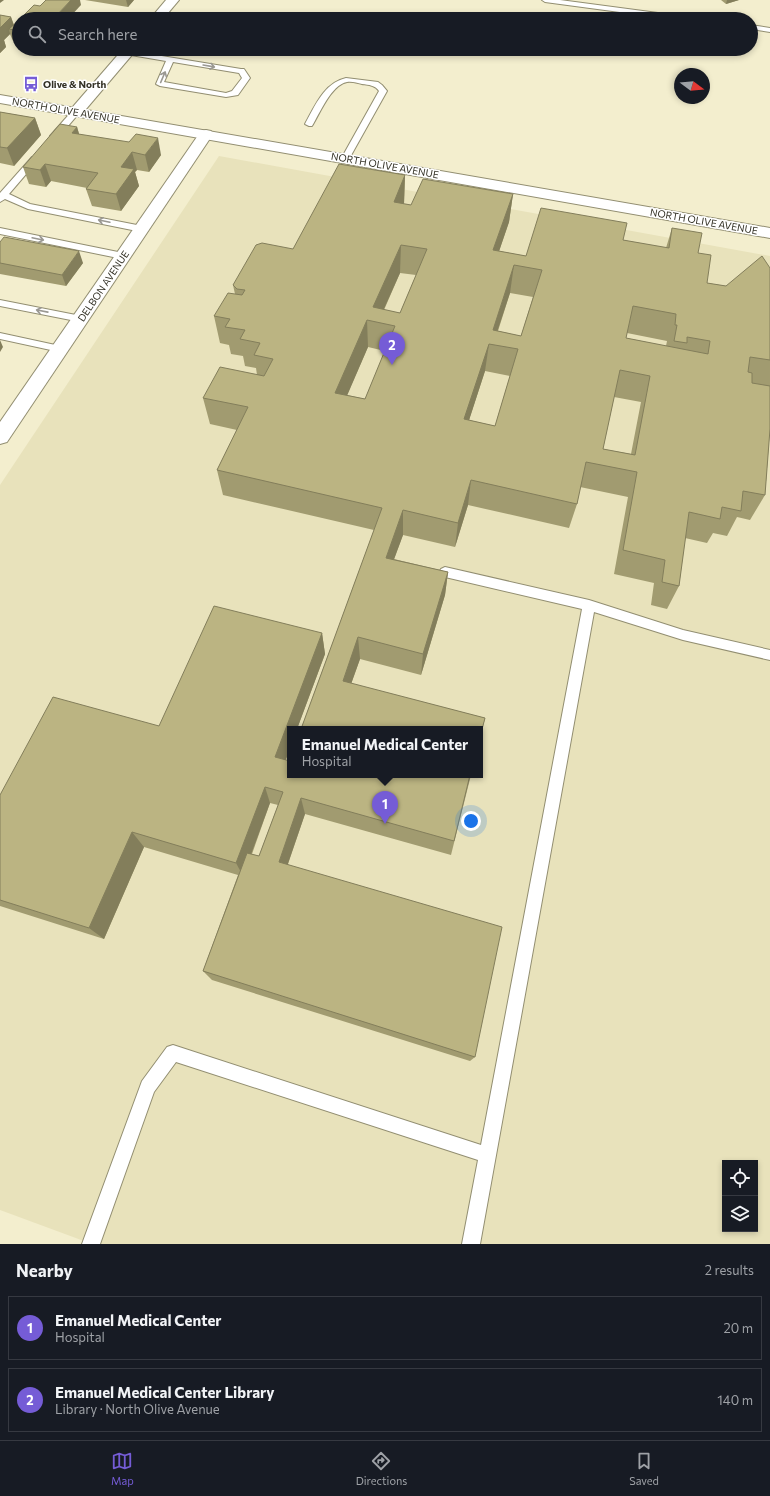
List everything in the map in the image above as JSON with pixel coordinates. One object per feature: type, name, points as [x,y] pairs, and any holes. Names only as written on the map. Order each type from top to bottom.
[{"type":"street","points":[[162,12],[173,0]]},
{"type":"street","points":[[76,112],[124,56]]},
{"type":"street","name":"NORTH OLIVE AVENUE","points":[[0,99],[770,233]]},
{"type":"street","name":"DELBON AVENUE","points":[[0,438],[206,134]]},
{"type":"lane","points":[[545,0],[635,12]]},
{"type":"lane","points":[[758,28],[770,30]]},
{"type":"lane","points":[[156,56],[241,72],[246,78],[235,93],[226,95],[160,84],[170,59]]},
{"type":"lane","points":[[309,124],[332,87],[337,82],[346,80],[374,83],[380,86],[383,91],[345,158]]},
{"type":"lane","points":[[50,142],[76,112]]},
{"type":"lane","points":[[39,154],[2,197],[28,206],[142,229]]},
{"type":"lane","points":[[0,231],[123,256]]},
{"type":"lane","points":[[0,303],[81,319]]},
{"type":"lane","points":[[0,336],[60,349]]},
{"type":"lane","points":[[445,572],[589,605],[683,636],[770,655]]},
{"type":"lane","points":[[471,1244],[589,605]]},
{"type":"lane","points":[[91,1244],[148,1087],[173,1053],[487,1155]]},
{"type":"shaded area","points":[[219,156],[770,256],[770,1244],[92,1244],[0,1210],[0,485]]},
{"type":"building","points":[[46,0],[71,0],[60,12],[27,12],[34,5],[40,6]]},
{"type":"building","points":[[0,15],[11,17],[0,28]]},
{"type":"building","points":[[0,112],[35,118],[7,148],[0,147]]},
{"type":"building","points":[[60,124],[77,127],[72,133],[129,142],[136,134],[158,138],[145,155],[132,152],[121,167],[134,169],[116,194],[86,189],[98,173],[45,164],[40,170],[23,167]]},
{"type":"building","points":[[339,164],[405,175],[394,202],[411,205],[423,179],[513,194],[493,250],[526,256],[541,208],[627,223],[623,240],[669,248],[672,228],[702,233],[698,253],[711,255],[707,283],[726,286],[762,256],[770,268],[770,360],[750,357],[748,372],[752,373],[752,383],[770,386],[770,429],[765,495],[743,491],[741,511],[722,507],[720,519],[689,512],[679,586],[662,582],[665,560],[623,550],[637,472],[586,462],[577,504],[471,480],[458,523],[403,510],[386,558],[448,572],[423,654],[358,637],[343,681],[485,718],[483,726],[302,726],[382,508],[217,470],[248,407],[203,398],[220,367],[264,376],[273,359],[254,355],[260,343],[240,339],[245,330],[225,327],[230,319],[214,316],[228,293],[242,295],[245,290],[237,289],[233,285],[256,245],[262,243],[293,249]],"holes":[[[401,245],[427,249],[400,313],[373,307]],[[514,265],[542,270],[521,336],[493,330]],[[633,306],[676,314],[675,325],[677,325],[674,341],[687,343],[687,337],[710,341],[708,354],[626,338]],[[367,320],[395,326],[365,399],[335,393]],[[489,344],[518,349],[495,426],[464,419]],[[620,370],[650,376],[635,455],[603,449]]]},
{"type":"building","points":[[4,237],[79,251],[62,275],[0,263],[0,242]]},
{"type":"building","points":[[214,606],[322,633],[275,757],[287,760],[287,778],[469,778],[454,841],[301,798],[279,862],[502,927],[475,1057],[203,971],[247,853],[259,856],[283,792],[265,787],[236,863],[132,832],[89,928],[0,900],[0,795],[53,697],[159,726]]},
{"type":"place","name":"Olive & North","points":[[31,84]]},
{"type":"place","name":"Emanuel Medical Center Library","points":[[392,365]]},
{"type":"place","name":"Emanuel Medical Center","points":[[385,824]]}]
